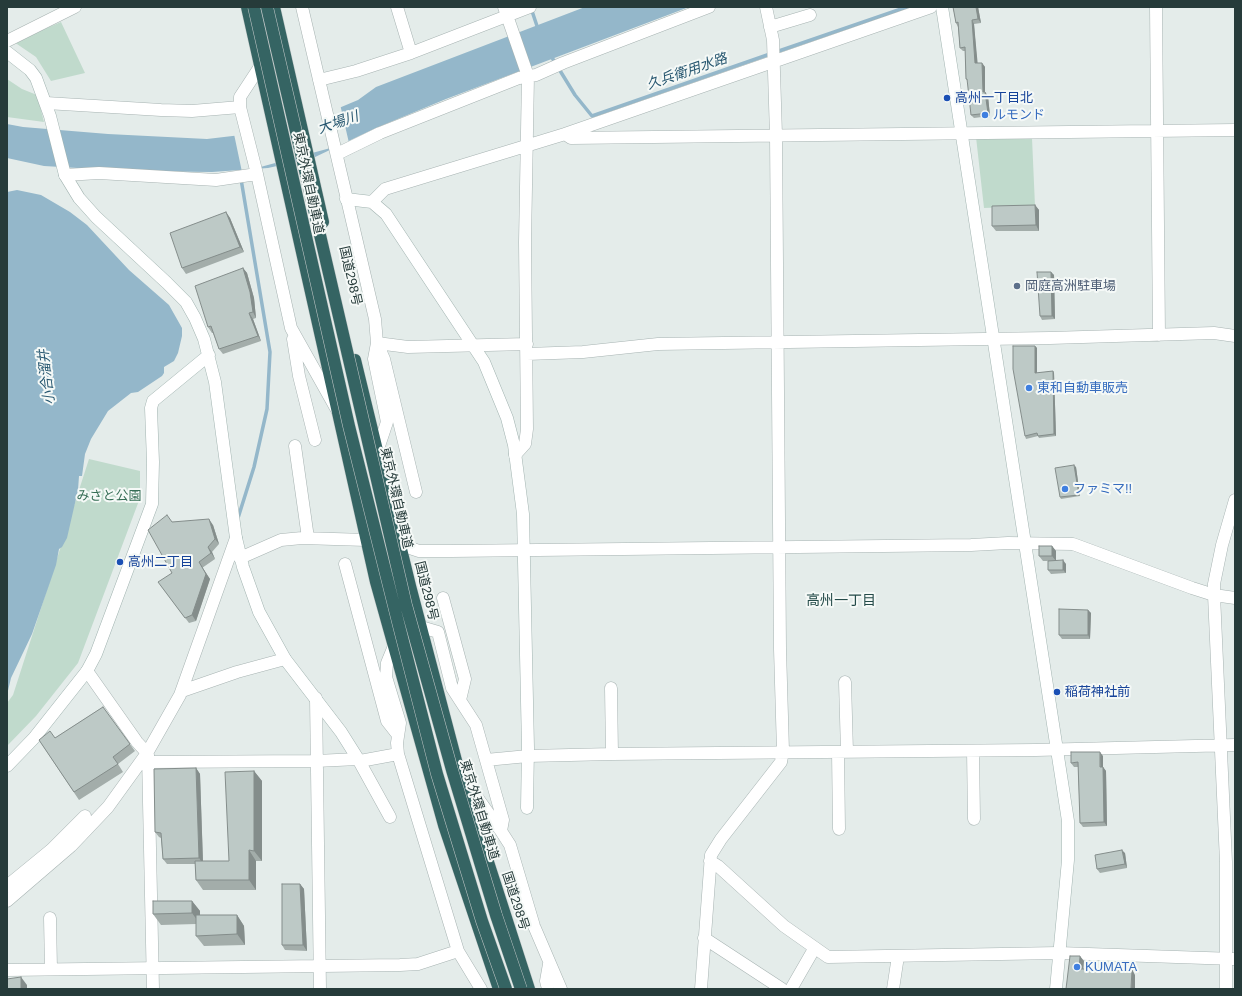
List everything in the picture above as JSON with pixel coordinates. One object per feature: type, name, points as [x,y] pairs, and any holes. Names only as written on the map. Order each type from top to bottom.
[{"type":"highway","points":[[247,7],[366,540],[444,825],[499,989]]},
{"type":"highway","name":"東京外環自動車道","points":[[254,7],[348,426],[398,626],[437,774],[482,921],[506,989]]},
{"type":"highway","name":"東京外環自動車道","points":[[267,7],[406,605],[452,770],[496,915],[521,989]]},
{"type":"highway","name":"国道298号","points":[[274,7],[310,161],[329,251],[421,627],[459,772],[529,989]]},
{"type":"street","points":[[7,40],[75,7]]},
{"type":"street","points":[[240,7],[254,39]]},
{"type":"street","points":[[302,7],[375,319],[377,343],[374,359],[387,422],[377,452]]},
{"type":"street","points":[[397,7],[411,53]]},
{"type":"street","points":[[336,154],[380,133],[519,78],[527,73],[536,75],[563,63],[709,7]]},
{"type":"street","points":[[701,989],[711,855],[721,839],[781,762],[783,751],[777,341],[776,135],[774,63],[766,7]]},
{"type":"street","points":[[372,202],[385,189],[565,134],[774,63],[931,7]]},
{"type":"street","points":[[942,7],[1059,749],[1069,830],[1056,989]]},
{"type":"street","points":[[1156,7],[1159,335]]},
{"type":"street","points":[[319,80],[356,71],[411,53],[505,12],[526,9]]},
{"type":"street","points":[[505,12],[527,73],[525,242],[527,429],[525,444],[515,455]]},
{"type":"street","points":[[770,27],[810,15]]},
{"type":"street","points":[[7,52],[30,70],[36,78],[50,116],[64,173],[79,198],[96,217],[186,302],[196,318],[215,382],[240,558],[259,612],[269,633],[285,659],[316,698],[359,760],[390,817]]},
{"type":"street","points":[[261,65],[240,97],[240,107],[257,174],[291,328],[299,376],[315,440]]},
{"type":"street","points":[[46,103],[192,111],[240,107]]},
{"type":"street","points":[[565,134],[571,138],[1235,130]]},
{"type":"street","points":[[64,173],[99,173],[216,180],[257,174]]},
{"type":"street","points":[[346,199],[372,202],[386,214],[484,362],[507,418],[515,455],[523,514],[528,756],[526,808]]},
{"type":"street","points":[[291,328],[337,411]]},
{"type":"street","points":[[377,343],[408,347],[474,346],[583,352],[658,344],[777,341],[1214,333],[1235,336]]},
{"type":"street","points":[[377,343],[384,359],[416,492]]},
{"type":"street","points":[[7,766],[34,738],[87,671],[96,654],[152,504],[153,462],[151,408],[153,401],[208,355]]},
{"type":"street","points":[[295,446],[308,538]]},
{"type":"street","points":[[1226,989],[1230,959],[1230,831],[1221,747],[1214,584],[1222,545],[1235,500]]},
{"type":"street","points":[[7,902],[71,846],[108,807],[148,755],[182,690],[236,538]]},
{"type":"street","points":[[240,558],[281,540],[308,538],[366,540],[401,546],[419,551],[1073,544],[1084,546],[1214,595],[1235,598]]},
{"type":"street","points":[[344,564],[387,721],[398,735]]},
{"type":"street","points":[[443,598],[466,679],[460,700]]},
{"type":"street","points":[[421,627],[438,632],[452,688],[476,725],[502,820],[500,831]]},
{"type":"street","points":[[394,646],[387,663],[386,677],[400,723],[398,735],[398,754],[458,951],[481,989]]},
{"type":"street","points":[[182,690],[285,659]]},
{"type":"street","points":[[87,671],[137,742],[148,755],[153,989]]},
{"type":"street","points":[[839,829],[845,682]]},
{"type":"street","points":[[611,688],[612,754]]},
{"type":"street","points":[[316,698],[320,989]]},
{"type":"street","points":[[486,760],[528,756],[612,754],[783,751],[973,751],[1221,747],[1235,745]]},
{"type":"street","points":[[973,751],[974,819]]},
{"type":"street","points":[[148,755],[316,761],[359,760],[398,754]]},
{"type":"street","points":[[459,772],[510,845],[534,926],[549,964],[556,974],[561,989]]},
{"type":"street","points":[[7,886],[51,850],[85,816]]},
{"type":"street","points":[[710,861],[718,866],[754,900],[814,949],[828,957],[1059,954],[1230,959]]},
{"type":"street","points":[[50,918],[51,969]]},
{"type":"street","points":[[704,938],[782,989]]},
{"type":"street","points":[[790,989],[814,949]]},
{"type":"street","points":[[7,970],[320,967],[418,964],[458,951]]},
{"type":"street","points":[[893,989],[898,956]]},
{"type":"street","points":[[548,989],[546,981],[549,964]]},
{"type":"green space","points":[[61,22],[85,73],[51,81],[36,57],[14,42]]},
{"type":"green space","points":[[7,79],[22,89],[37,95],[44,122],[7,117]]},
{"type":"green space","points":[[976,137],[1032,138],[1035,206],[984,208]]},
{"type":"green space","name":"みさと公園","points":[[89,459],[140,471],[140,498],[78,663],[36,716],[7,746],[7,703],[13,695]]},
{"type":"water","name":"大場川","points":[[585,7],[689,7],[446,99],[376,128],[313,158],[268,168],[212,172],[128,171],[44,166],[7,158],[7,124],[23,127],[108,134],[207,139],[258,133],[303,123],[358,100],[376,87]]},
{"type":"water","name":"小合溜井","points":[[17,190],[41,195],[70,212],[87,225],[129,270],[169,305],[182,328],[182,336],[178,353],[174,361],[164,367],[164,373],[162,376],[138,392],[131,393],[108,411],[91,439],[85,454],[82,476],[79,476],[78,490],[67,538],[62,547],[59,549],[56,565],[32,634],[11,678],[7,695],[7,192]]},
{"type":"pier","points":[[340,104],[349,143],[242,172],[234,134],[302,121]]},
{"type":"building","points":[[953,7],[976,7],[978,19],[972,20],[975,63],[982,63],[983,92],[985,92],[988,113],[971,115],[966,79],[965,47],[960,48],[958,22],[956,23]]},
{"type":"building","points":[[1035,205],[1036,225],[992,226],[992,206]]},
{"type":"building","points":[[226,212],[240,247],[182,268],[170,233]]},
{"type":"building","points":[[243,268],[250,292],[253,312],[249,313],[258,336],[219,349],[211,326],[208,327],[195,286]]},
{"type":"building","points":[[1037,272],[1051,272],[1052,316],[1040,316]]},
{"type":"building","points":[[1013,346],[1035,346],[1035,373],[1053,371],[1054,434],[1038,436],[1037,433],[1025,436],[1013,369]]},
{"type":"building","points":[[1074,465],[1079,495],[1060,497],[1055,468]]},
{"type":"building","points":[[167,515],[172,522],[209,519],[215,539],[208,547],[211,553],[199,562],[206,574],[192,615],[185,618],[158,582],[172,573],[148,530]]},
{"type":"building","points":[[1039,546],[1052,546],[1052,556],[1039,556]]},
{"type":"building","points":[[1063,560],[1063,570],[1048,570],[1048,561]]},
{"type":"building","points":[[1059,609],[1088,610],[1088,635],[1059,635]]},
{"type":"building","points":[[103,707],[130,744],[113,757],[118,764],[74,792],[39,740],[50,731],[55,738]]},
{"type":"building","points":[[1071,752],[1100,752],[1100,767],[1103,767],[1104,822],[1080,823],[1078,762],[1071,763]]},
{"type":"building","points":[[196,768],[199,858],[163,859],[161,833],[155,832],[154,769]]},
{"type":"building","points":[[254,771],[254,851],[249,850],[249,880],[196,880],[195,861],[229,861],[225,772]]},
{"type":"building","points":[[1122,850],[1125,864],[1097,869],[1095,855]]},
{"type":"building","points":[[282,884],[300,884],[303,945],[282,945]]},
{"type":"building","points":[[153,901],[192,901],[192,913],[153,914]]},
{"type":"building","points":[[196,915],[237,915],[237,934],[196,936]]},
{"type":"building","points":[[1070,956],[1080,956],[1079,969],[1132,969],[1131,989],[1066,989]]},
{"type":"building","points":[[21,977],[21,989],[7,989],[7,979]]},
{"type":"waterway","name":"久兵衛用水路","points":[[776,52],[907,7]]},
{"type":"waterway","name":"久兵衛用水路","points":[[531,8],[538,29]]},
{"type":"waterway","name":"久兵衛用水路","points":[[551,56],[575,95],[592,116],[770,54]]},
{"type":"waterway","points":[[238,518],[254,467],[267,409],[270,352],[241,179]]},
{"type":"place","name":"高州一丁目北","points":[[947,98]]},
{"type":"place","name":"ルモンド","points":[[985,115]]},
{"type":"place","name":"岡庭高洲駐車場","points":[[1017,286]]},
{"type":"place","name":"東和自動車販売","points":[[1029,388]]},
{"type":"place","name":"ファミマ!!","points":[[1065,489]]},
{"type":"place","name":"高州二丁目","points":[[120,562]]},
{"type":"place","name":"稲荷神社前","points":[[1057,692]]},
{"type":"place","name":"KUMATA","points":[[1077,967]]},
{"type":"district","name":"高州一丁目","points":[[841,601]]}]
